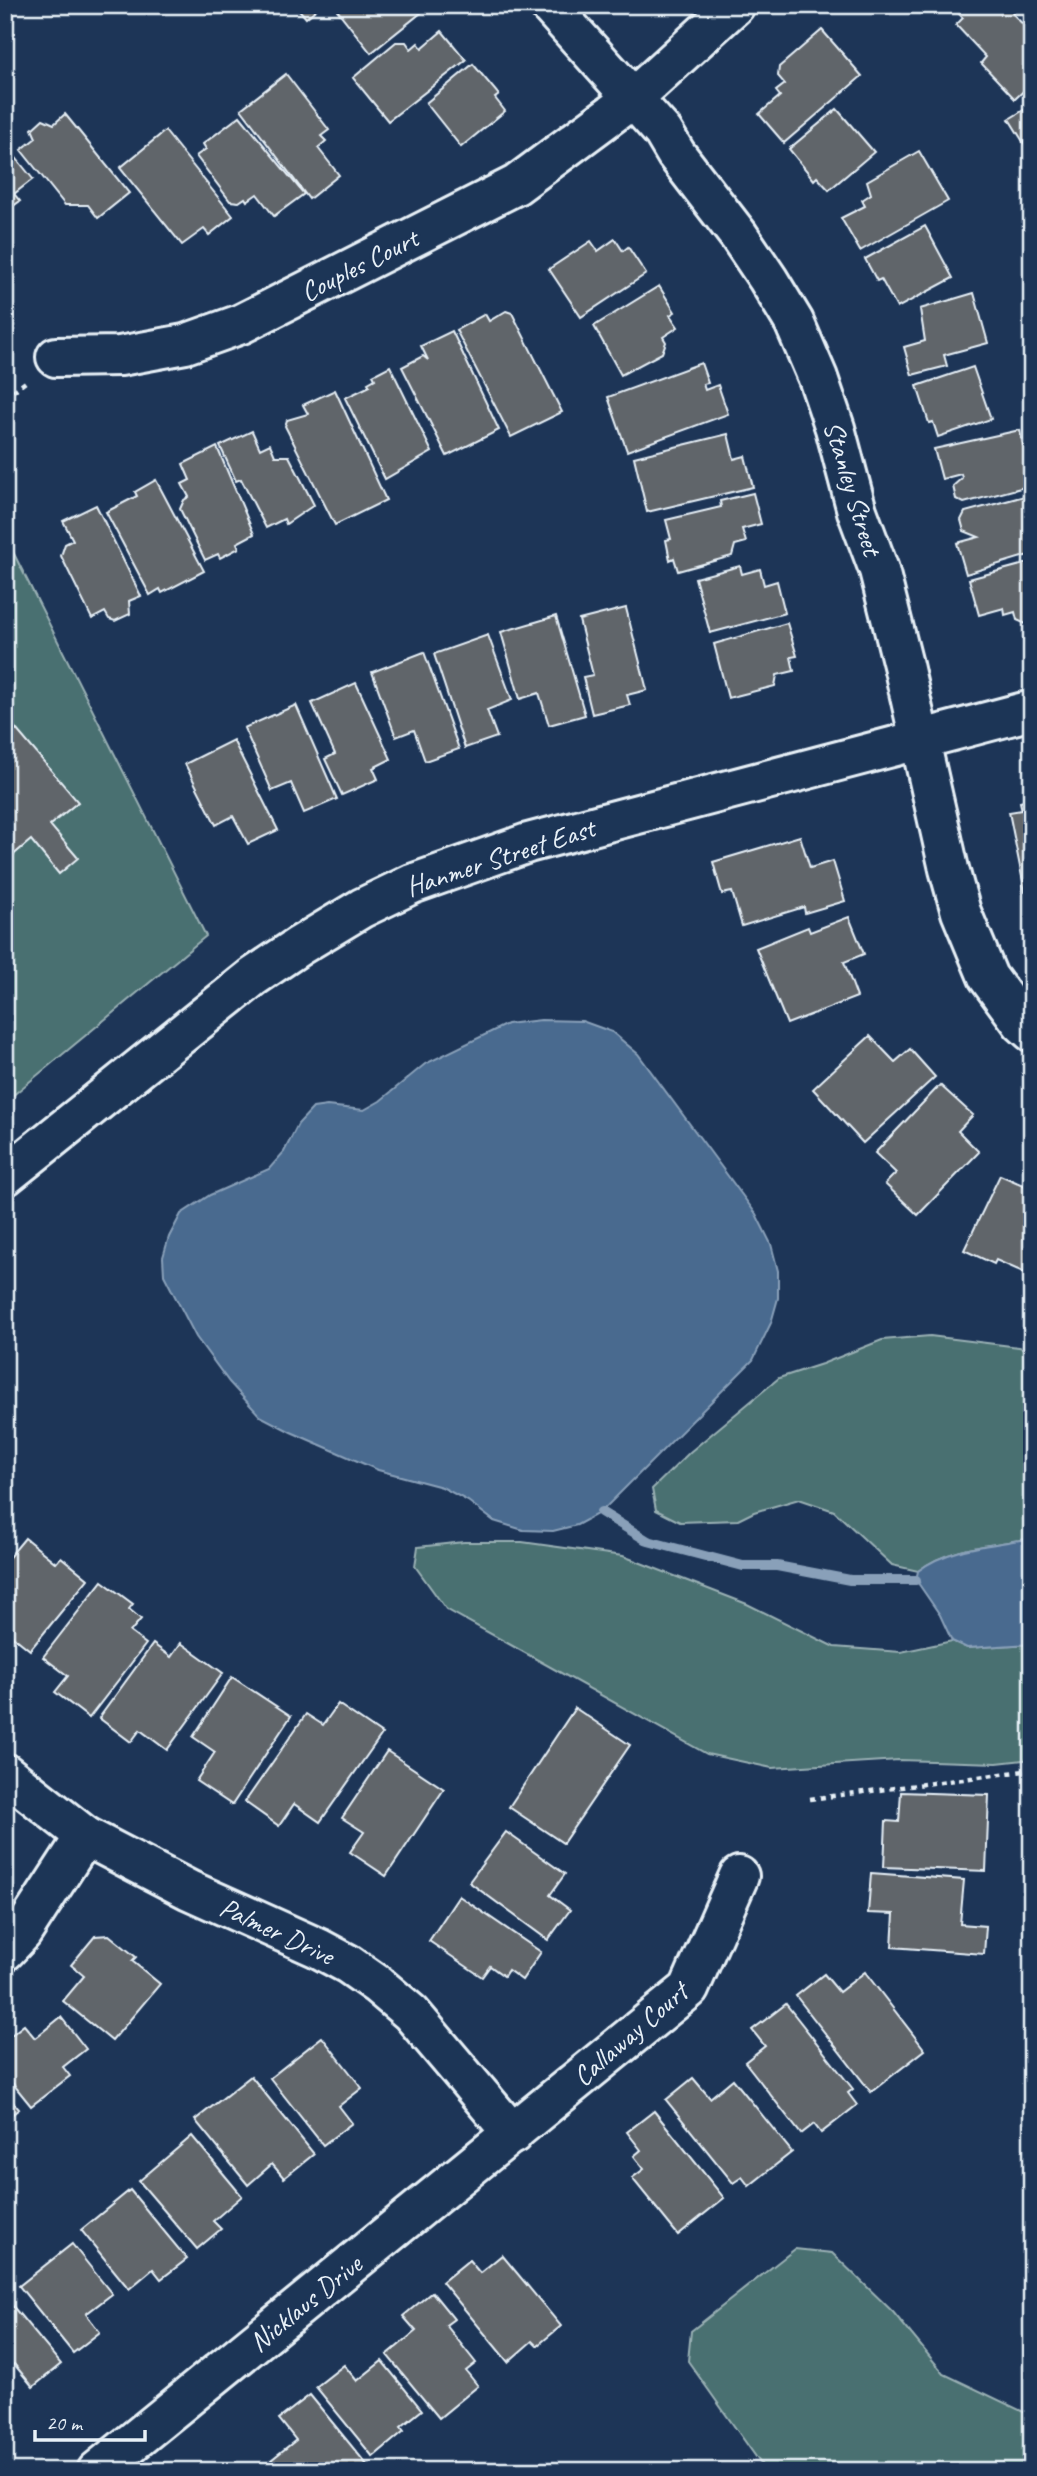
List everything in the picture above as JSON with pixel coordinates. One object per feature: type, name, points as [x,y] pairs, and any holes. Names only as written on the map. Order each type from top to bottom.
[{"type":"street","name":"Stanley Street","points":[[549,5],[663,132],[676,154],[740,236],[794,322],[818,378],[835,428],[857,511],[879,570],[948,869],[961,912],[988,977],[1022,1023],[1032,1032]]},
{"type":"street","name":"Couples Court","points":[[56,357],[120,356],[185,344],[241,324],[516,185],[632,99],[735,5]]},
{"type":"street","name":"Hanmer Street East","points":[[5,1176],[253,977],[362,908],[412,884],[459,865],[528,843],[1032,710]]},
{"type":"street","name":"Palmer Drive","points":[[5,1773],[85,1836],[189,1890],[318,1948],[368,1978],[411,2013],[513,2134]]},
{"type":"street","points":[[5,1951],[22,1933],[85,1836]]},
{"type":"street","name":"Callaway Court","points":[[513,2134],[689,1989],[740,1876]]},
{"type":"street","name":"Nicklaus Drive","points":[[97,2471],[513,2134]]},
{"type":"path","points":[[810,1799],[1032,1770]]},
{"type":"green space","points":[[5,536],[206,936],[5,1102]]},
{"type":"green space","points":[[930,1336],[1032,1351],[1032,1538],[957,1552],[918,1571],[892,1565],[834,1511],[799,1499],[754,1512],[738,1520],[680,1522],[656,1510],[652,1489],[690,1452],[779,1378],[882,1340]]},
{"type":"green space","points":[[464,1542],[522,1542],[623,1556],[747,1604],[834,1647],[901,1652],[952,1641],[967,1648],[1032,1644],[1032,1759],[997,1763],[899,1760],[772,1768],[707,1754],[446,1609],[415,1566],[418,1547]]},
{"type":"green space","points":[[795,2249],[832,2253],[893,2312],[944,2374],[1032,2416],[1032,2471],[766,2471],[688,2361],[691,2331]]},
{"type":"water","points":[[541,1020],[582,1021],[612,1032],[638,1054],[756,1214],[771,1244],[778,1271],[778,1298],[771,1323],[753,1360],[601,1512],[577,1525],[553,1531],[523,1530],[494,1521],[468,1501],[442,1487],[378,1470],[260,1416],[229,1382],[196,1337],[164,1275],[163,1257],[169,1237],[181,1214],[210,1195],[269,1169],[284,1152],[298,1124],[313,1108],[327,1106],[364,1110],[380,1101],[425,1064],[507,1024]]},
{"type":"water","points":[[1032,1538],[1032,1644],[967,1648],[952,1641],[940,1615],[916,1580],[918,1571],[957,1552]]},
{"type":"building","points":[[295,5],[321,5],[306,18]]},
{"type":"building","points":[[416,5],[422,12],[371,53],[334,6]]},
{"type":"building","points":[[951,5],[1019,6],[1012,13],[1032,34],[1032,83],[1015,99],[981,63],[986,57],[956,25],[963,18]]},
{"type":"building","points":[[822,30],[862,76],[784,143],[759,114],[780,96],[776,91],[785,84],[778,76],[779,67]]},
{"type":"building","points":[[442,31],[466,60],[388,121],[353,78],[396,42],[406,42],[411,49],[418,43],[422,48]]},
{"type":"building","points":[[473,64],[499,95],[495,98],[505,111],[461,147],[426,103]]},
{"type":"building","points":[[286,74],[329,130],[321,136],[326,141],[318,148],[339,175],[309,199],[241,109]]},
{"type":"building","points":[[1032,105],[1032,156],[1009,119]]},
{"type":"building","points":[[837,109],[874,152],[829,190],[817,177],[814,180],[789,149]]},
{"type":"building","points":[[65,114],[129,193],[98,218],[88,205],[65,205],[21,150],[36,138],[32,129],[43,119],[54,124]]},
{"type":"building","points":[[240,116],[304,194],[274,216],[257,194],[247,201],[245,198],[239,202],[230,201],[196,156],[206,149],[203,144]]},
{"type":"building","points":[[165,131],[233,216],[209,235],[204,229],[182,245],[120,168]]},
{"type":"building","points":[[5,144],[33,179],[14,194],[20,201],[5,212]]},
{"type":"building","points":[[919,151],[948,201],[860,251],[841,218],[865,206],[862,200],[871,194],[867,181]]},
{"type":"building","points":[[925,226],[953,278],[897,308],[881,279],[877,281],[865,259]]},
{"type":"building","points":[[615,239],[623,251],[628,247],[646,274],[581,317],[549,269],[591,241],[598,251]]},
{"type":"building","points":[[659,286],[675,312],[670,315],[678,327],[663,337],[666,342],[662,353],[621,375],[594,326]]},
{"type":"building","points":[[974,293],[988,343],[944,355],[947,366],[912,375],[904,347],[925,341],[920,309]]},
{"type":"building","points":[[506,311],[512,313],[562,412],[511,437],[456,330],[485,314],[489,321]]},
{"type":"building","points":[[452,331],[499,430],[447,456],[402,367],[423,356],[428,360],[421,346]]},
{"type":"building","points":[[701,363],[708,383],[703,384],[705,390],[718,385],[728,414],[627,451],[608,397]]},
{"type":"building","points":[[390,366],[432,452],[385,479],[345,398],[370,386],[368,383],[375,379],[373,375]]},
{"type":"building","points":[[973,367],[991,419],[938,437],[933,422],[929,423],[917,386]]},
{"type":"building","points":[[335,390],[386,500],[335,525],[285,426],[287,420],[308,414],[303,405]]},
{"type":"building","points":[[1020,430],[1023,446],[1029,444],[1032,455],[1032,485],[964,503],[956,499],[953,486],[962,478],[961,474],[942,479],[934,449]]},
{"type":"building","points":[[252,431],[260,449],[270,444],[275,456],[289,456],[314,505],[286,524],[284,519],[266,528],[241,479],[236,481],[220,446]]},
{"type":"building","points":[[728,434],[734,459],[745,456],[753,487],[647,512],[634,457]]},
{"type":"building","points":[[217,447],[254,534],[237,543],[239,548],[220,558],[218,554],[205,560],[180,509],[184,500],[189,497],[182,484],[190,480],[183,464]]},
{"type":"building","points":[[156,480],[204,571],[162,593],[160,589],[150,595],[106,512],[137,496],[135,492]]},
{"type":"building","points":[[753,493],[761,524],[742,529],[746,542],[735,545],[732,556],[678,571],[674,558],[670,560],[666,540],[671,539],[666,520],[721,507],[720,501]]},
{"type":"building","points":[[1032,494],[1032,554],[966,574],[957,543],[979,537],[964,531],[961,520],[965,512]]},
{"type":"building","points":[[96,505],[141,596],[129,601],[130,614],[115,621],[109,619],[105,612],[92,619],[61,556],[65,544],[73,540],[63,521]]},
{"type":"building","points":[[1032,562],[1032,624],[1017,620],[1015,612],[1005,615],[1004,608],[979,615],[969,579]]},
{"type":"building","points":[[740,566],[742,574],[760,569],[764,585],[777,581],[785,613],[710,633],[695,578]]},
{"type":"building","points":[[626,608],[647,690],[627,695],[630,705],[592,714],[583,677],[593,675],[579,620]]},
{"type":"building","points":[[556,616],[585,715],[549,725],[539,693],[520,699],[501,632]]},
{"type":"building","points":[[787,623],[797,656],[791,657],[794,671],[777,675],[775,686],[728,698],[714,644]]},
{"type":"building","points":[[488,635],[512,700],[487,710],[497,737],[465,748],[434,654]]},
{"type":"building","points":[[424,652],[459,749],[425,761],[414,730],[396,737],[372,672]]},
{"type":"building","points":[[356,683],[391,759],[373,768],[378,779],[342,795],[325,759],[335,754],[312,703]]},
{"type":"building","points":[[296,705],[337,799],[304,813],[291,783],[272,791],[244,728]]},
{"type":"building","points":[[5,716],[78,802],[50,825],[78,858],[59,874],[31,840],[5,862]]},
{"type":"building","points":[[233,740],[278,830],[248,844],[233,816],[216,825],[185,764]]},
{"type":"building","points":[[1032,799],[1032,891],[1025,892],[1009,812],[1022,810],[1020,802]]},
{"type":"building","points":[[800,836],[810,868],[833,861],[845,901],[805,913],[804,907],[742,926],[732,892],[722,894],[713,862]]},
{"type":"building","points":[[849,917],[864,954],[844,962],[857,997],[787,1024],[756,948],[808,927],[810,932]]},
{"type":"building","points":[[870,1036],[895,1062],[910,1049],[935,1077],[863,1143],[813,1089]]},
{"type":"building","points":[[940,1085],[973,1115],[958,1131],[979,1152],[918,1215],[885,1184],[896,1173],[875,1153]]},
{"type":"building","points":[[1000,1175],[1032,1189],[1032,1276],[996,1260],[994,1264],[964,1250]]},
{"type":"building","points":[[25,1538],[56,1563],[61,1557],[88,1579],[30,1650],[5,1630],[5,1562]]},
{"type":"building","points":[[102,1581],[133,1604],[129,1609],[141,1619],[130,1632],[146,1644],[89,1718],[55,1692],[68,1676],[43,1657]]},
{"type":"building","points":[[181,1643],[223,1673],[167,1750],[140,1730],[131,1742],[99,1718],[153,1644],[171,1657]]},
{"type":"building","points":[[232,1677],[291,1716],[232,1805],[196,1781],[215,1752],[193,1737]]},
{"type":"building","points":[[338,1704],[382,1734],[320,1822],[294,1804],[279,1826],[245,1802],[306,1714],[323,1725]]},
{"type":"building","points":[[575,1708],[630,1745],[563,1843],[509,1807]]},
{"type":"building","points":[[387,1751],[444,1789],[386,1876],[350,1852],[364,1832],[342,1818]]},
{"type":"building","points":[[901,1792],[989,1795],[986,1871],[884,1867],[886,1821],[899,1822]]},
{"type":"building","points":[[506,1832],[565,1874],[550,1895],[570,1910],[548,1940],[469,1882]]},
{"type":"building","points":[[871,1873],[964,1880],[960,1924],[986,1926],[984,1954],[892,1947],[894,1914],[868,1913]]},
{"type":"building","points":[[459,1896],[541,1952],[522,1980],[508,1970],[504,1976],[490,1966],[482,1977],[429,1941]]},
{"type":"building","points":[[109,1935],[136,1957],[132,1961],[160,1984],[112,2041],[63,2001],[84,1976],[71,1965],[95,1936]]},
{"type":"building","points":[[865,1972],[925,2050],[871,2092],[796,1996],[824,1974],[839,1992]]},
{"type":"building","points":[[786,2004],[853,2089],[848,2093],[857,2105],[821,2133],[814,2124],[801,2134],[745,2062],[765,2046],[752,2030]]},
{"type":"building","points":[[61,2017],[86,2049],[63,2067],[70,2076],[31,2106],[5,2074],[5,2040],[24,2025],[35,2038]]},
{"type":"building","points":[[322,2037],[362,2088],[339,2106],[352,2123],[323,2145],[270,2078]]},
{"type":"building","points":[[251,2076],[314,2154],[284,2178],[272,2164],[248,2185],[195,2120]]},
{"type":"building","points":[[693,2078],[710,2098],[733,2079],[792,2152],[749,2186],[742,2177],[733,2183],[666,2100]]},
{"type":"building","points":[[5,2093],[19,2109],[5,2120]]},
{"type":"building","points":[[654,2111],[724,2198],[678,2235],[632,2178],[644,2169],[634,2156],[641,2150],[627,2132]]},
{"type":"building","points":[[192,2136],[242,2196],[213,2221],[221,2229],[197,2249],[139,2181]]},
{"type":"building","points":[[130,2190],[187,2259],[161,2279],[153,2269],[129,2289],[81,2230]]},
{"type":"building","points":[[72,2244],[112,2294],[86,2314],[100,2332],[73,2353],[19,2286]]},
{"type":"building","points":[[502,2255],[561,2326],[537,2346],[532,2341],[508,2362],[442,2282],[469,2260],[480,2273]]},
{"type":"building","points":[[432,2292],[454,2319],[446,2325],[476,2363],[466,2371],[478,2386],[439,2418],[387,2355],[416,2331],[403,2316]]},
{"type":"building","points":[[5,2297],[61,2364],[33,2387],[14,2364],[5,2371]]},
{"type":"building","points":[[382,2361],[422,2410],[401,2427],[404,2431],[373,2457],[316,2387],[344,2365],[357,2381]]},
{"type":"building","points":[[310,2395],[372,2471],[280,2471],[271,2460],[296,2440],[279,2419]]},
{"type":"waterway","points":[[601,1512],[648,1541],[743,1566],[777,1566],[850,1580],[916,1580]]}]
